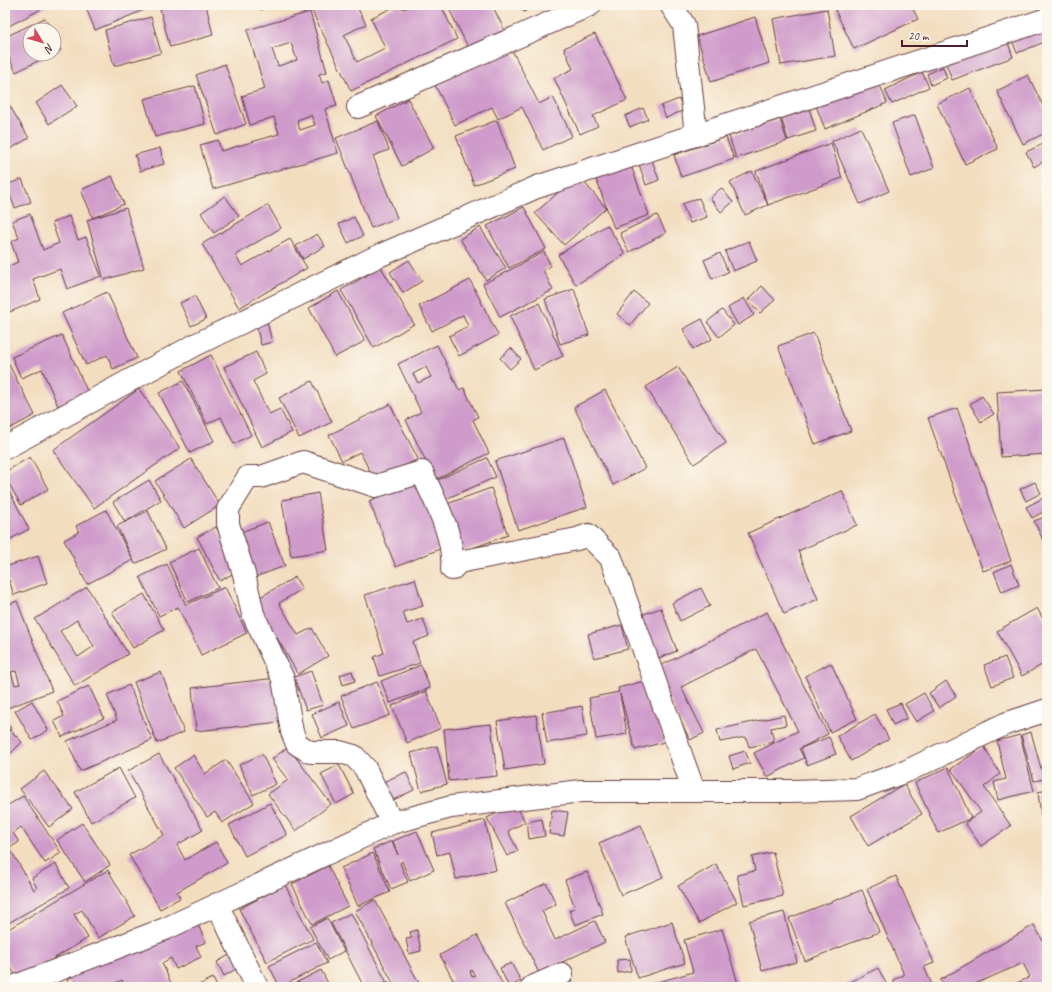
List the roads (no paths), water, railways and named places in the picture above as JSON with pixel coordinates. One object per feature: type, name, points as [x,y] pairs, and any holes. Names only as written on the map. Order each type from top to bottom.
[{"type":"street","points":[[358,107],[590,5]]},
{"type":"street","points":[[670,5],[684,25],[696,134]]},
{"type":"street","points":[[5,448],[197,344],[374,258],[537,187],[1047,19]]},
{"type":"street","points":[[392,823],[365,768],[354,756],[340,752],[310,752],[297,744],[292,732],[283,679],[253,614],[244,574],[228,524],[228,509],[248,477],[261,477],[303,462],[376,486],[422,472],[446,526],[452,560],[452,569],[459,562],[577,539],[588,535],[611,558],[694,791]]},
{"type":"street","points":[[13,987],[165,929],[392,823],[451,807],[581,791],[791,791],[857,789],[907,771],[1005,724],[1047,710]]},
{"type":"street","points":[[216,904],[257,987]]},
{"type":"street","points":[[532,987],[562,974]]}]
